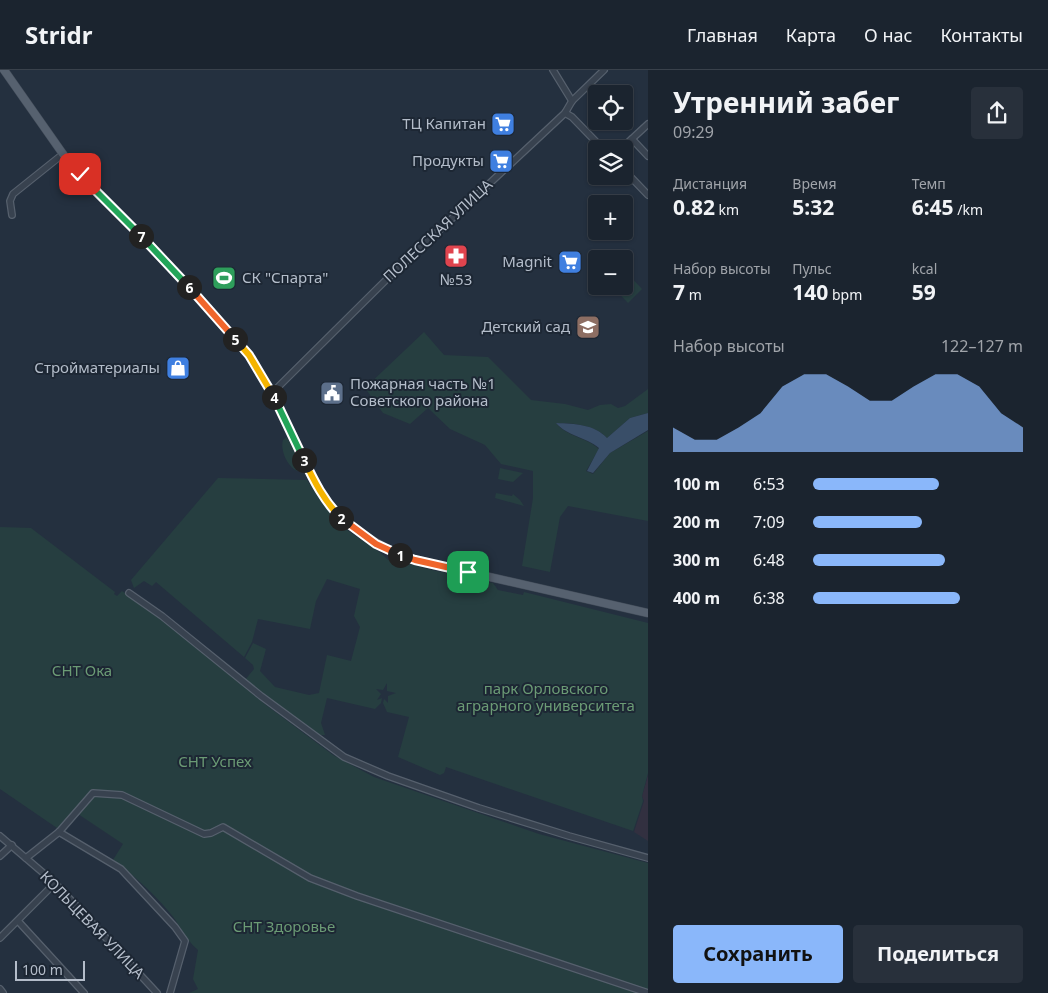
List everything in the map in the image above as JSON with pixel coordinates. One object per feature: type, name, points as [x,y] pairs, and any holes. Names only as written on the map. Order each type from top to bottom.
[{"type":"main road","points":[[4,70],[75,169],[150,245],[246,351],[272,392],[312,477],[329,505],[351,526],[376,544],[415,560],[648,613]]},
{"type":"street","points":[[553,70],[572,101]]},
{"type":"street","name":"ПОЛЕССКАЯ УЛИЦА","points":[[272,392],[386,280],[564,114],[572,101],[604,70]]},
{"type":"street","points":[[564,114],[572,117],[594,140]]},
{"type":"street","points":[[648,124],[632,139],[648,156]]},
{"type":"street","points":[[12,215],[10,202],[13,194],[64,154]]},
{"type":"street","points":[[633,179],[648,195]]},
{"type":"street","points":[[129,593],[162,616],[261,696],[344,757],[388,776],[479,808],[648,858]]},
{"type":"street","points":[[26,858],[59,832],[93,793],[122,795],[204,834],[223,827],[308,877],[357,896],[648,993]]},
{"type":"street","points":[[59,832],[121,869],[175,927],[185,941],[170,993]]},
{"type":"street","name":"КОЛЬЦЕВАЯ УЛИЦА","points":[[0,836],[55,883],[157,993]]},
{"type":"street","points":[[0,856],[12,845]]},
{"type":"street","points":[[0,938],[55,883]]},
{"type":"street","points":[[18,921],[84,993]]},
{"type":"street","points":[[0,989],[3,993]]},
{"type":"shaded area","points":[[648,775],[648,841],[634,832],[644,801],[642,796]]},
{"type":"green space","points":[[633,280],[642,289],[628,303],[620,295],[633,295]]},
{"type":"green space","points":[[424,332],[444,355],[488,357],[531,400],[565,404],[588,410],[600,405],[611,404],[618,408],[625,406],[648,389],[648,413],[630,418],[607,438],[596,430],[577,424],[556,423],[560,428],[599,449],[586,471],[593,474],[610,453],[648,431],[648,521],[568,506],[560,517],[550,572],[522,566],[533,498],[533,471],[501,464],[485,445],[450,429],[428,408],[410,424],[383,413],[365,388]]},
{"type":"green space","points":[[287,437],[303,469],[297,471],[293,469],[285,457],[282,444],[283,440]]},
{"type":"green space","points":[[500,468],[523,473],[513,482],[498,479]]},
{"type":"green space","name":"парк Орловского аграрного университета","points":[[218,478],[307,480],[337,521],[388,560],[398,560],[427,569],[493,583],[498,590],[523,595],[524,592],[648,623],[648,773],[642,796],[643,801],[633,831],[446,767],[444,773],[440,775],[398,757],[409,717],[387,712],[383,703],[384,699],[388,703],[388,696],[396,693],[387,691],[387,683],[383,690],[376,689],[381,694],[377,700],[382,698],[381,703],[375,709],[327,698],[321,723],[325,735],[320,735],[245,680],[254,669],[253,665],[245,658],[253,643],[266,649],[260,671],[275,687],[309,695],[319,693],[327,655],[351,661],[360,627],[354,616],[360,589],[327,579],[316,601],[310,629],[258,619],[252,642],[244,657],[156,582],[152,586],[144,581],[134,588],[131,580]]},
{"type":"green space","points":[[496,493],[512,496],[513,494],[524,506],[495,498]]},
{"type":"green space","points":[[0,527],[31,528],[115,592],[114,594],[117,596],[122,591],[165,621],[266,705],[333,755],[374,777],[539,834],[648,863],[648,993],[189,993],[198,989],[193,979],[198,950],[158,900],[135,877],[113,860],[123,844],[75,812],[57,828],[0,789]]},
{"type":"water","points":[[648,413],[648,430],[610,453],[593,473],[587,471],[599,448],[566,431],[556,423],[590,427],[607,438],[630,418]]},
{"type":"place","name":"ТЦ Капитан","points":[[503,124]]},
{"type":"place","name":"Продукты","points":[[501,161]]},
{"type":"place","name":"№53","points":[[456,256]]},
{"type":"place","name":"Magnit","points":[[570,262]]},
{"type":"place","name":"СК \"Спарта\"","points":[[224,278]]},
{"type":"place","name":"Детский сад","points":[[588,327]]},
{"type":"place","name":"Стройматериалы","points":[[178,368]]},
{"type":"place","name":"Пожарная часть №1 Советского района","points":[[332,393]]},
{"type":"route","points":[[80,174],[150,245],[249,355],[272,392],[312,477],[329,505],[351,526],[376,544],[415,560],[468,572]]},
{"type":"park label","name":"СНТ Ока","points":[[82,671]]},
{"type":"park label","name":"СНТ Успех","points":[[215,762]]},
{"type":"park label","name":"СНТ Здоровье","points":[[284,927]]}]
